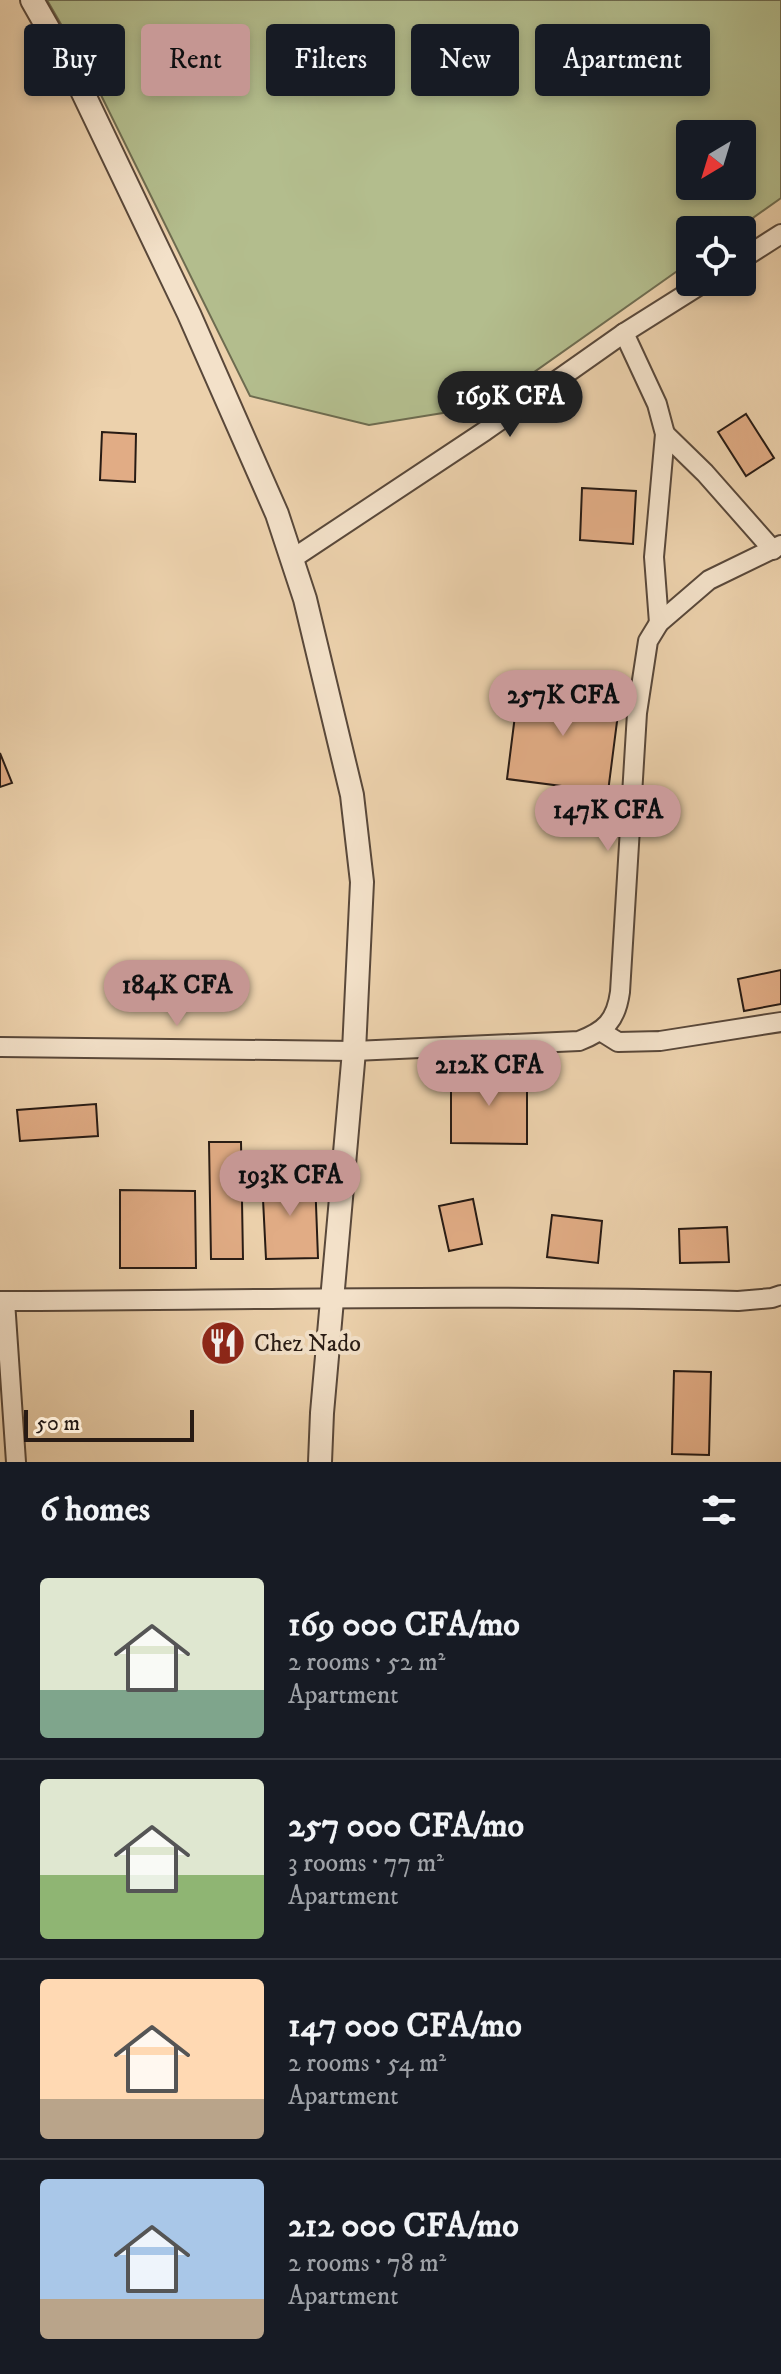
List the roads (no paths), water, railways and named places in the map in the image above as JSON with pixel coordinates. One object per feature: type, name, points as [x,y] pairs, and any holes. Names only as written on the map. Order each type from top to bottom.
[{"type":"street","points":[[32,0],[74,74],[189,314],[277,514],[305,599],[352,795],[362,882],[354,1051],[320,1462]]},
{"type":"street","points":[[756,250],[781,234]]},
{"type":"street","points":[[292,559],[683,296]]},
{"type":"street","points":[[624,333],[657,404],[665,434],[654,557],[659,623]]},
{"type":"street","points":[[0,1047],[354,1051],[535,1045],[579,1041],[602,1032],[618,1005],[620,992],[637,713],[648,641],[659,623],[709,580],[777,548],[665,434]]},
{"type":"street","points":[[602,1032],[618,1042],[660,1041],[781,1022]]},
{"type":"street","points":[[16,1462],[3,1301],[332,1297],[778,1302]]},
{"type":"place","name":"Chez Nado","points":[[223,1343]]}]
